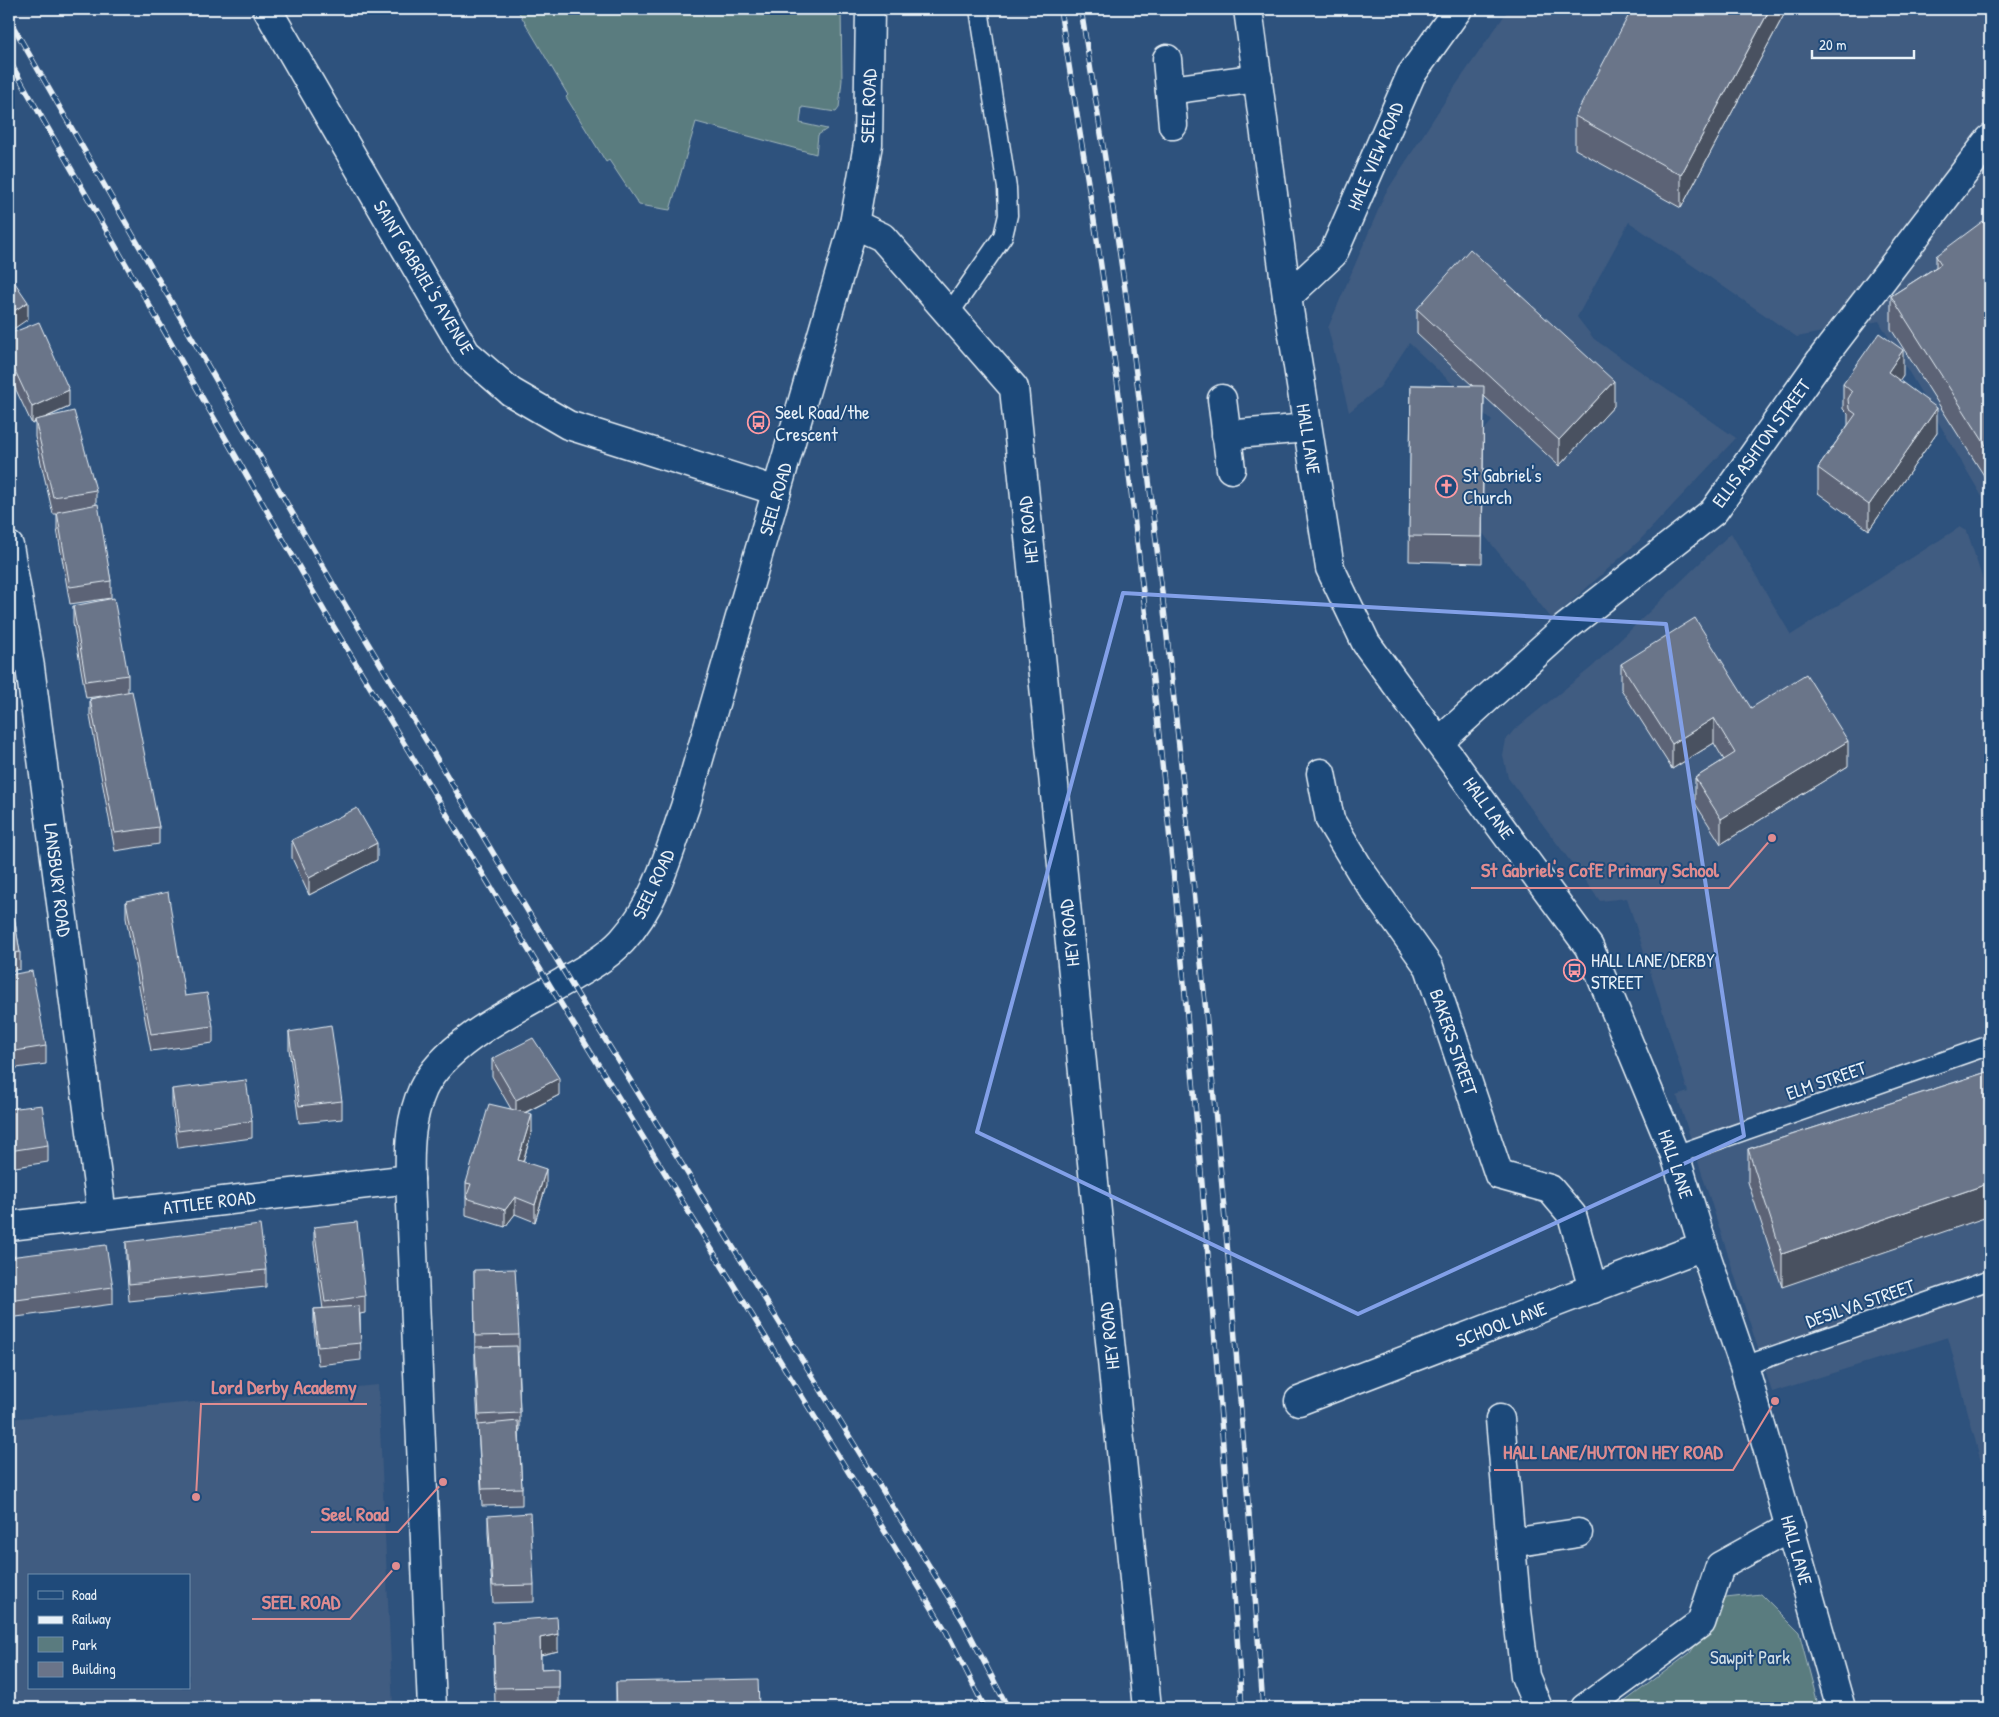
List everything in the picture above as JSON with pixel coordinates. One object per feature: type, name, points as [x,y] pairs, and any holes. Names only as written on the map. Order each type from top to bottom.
[{"type":"street","name":"SAINT GABRIEL'S AVENUE","points":[[267,9],[466,353],[511,392],[568,425],[777,491]]},
{"type":"street","name":"SEEL ROAD","points":[[432,1708],[410,1179],[409,1146],[414,1117],[424,1088],[438,1068],[458,1048],[476,1034],[610,952],[622,941],[644,911],[685,807],[854,224],[868,144],[870,9]]},
{"type":"street","name":"HALL LANE","points":[[1248,9],[1287,297],[1330,568],[1366,642],[1589,947],[1675,1155],[1702,1246],[1744,1366],[1841,1708]]},
{"type":"street","name":"HALE VIEW ROAD","points":[[1287,297],[1333,254],[1411,75],[1458,9]]},
{"type":"street","points":[[1167,59],[1173,125]]},
{"type":"street","points":[[1170,90],[1258,78]]},
{"type":"street","name":"ELLIS ASHTON STREET","points":[[1440,741],[1565,628],[1714,510],[1820,361],[1987,153]]},
{"type":"street","name":"HEY ROAD","points":[[854,224],[882,237],[1014,388],[1147,1708]]},
{"type":"street","points":[[1222,399],[1231,469]]},
{"type":"street","points":[[1226,435],[1307,428]]},
{"type":"street","name":"LANSBURY ROAD","points":[[9,546],[20,669],[102,1215]]},
{"type":"street","name":"BAKERS STREET","points":[[1321,773],[1330,820],[1362,873],[1429,967],[1499,1175],[1550,1189],[1572,1215],[1593,1289]]},
{"type":"street","name":"ATTLEE ROAD","points":[[9,1226],[410,1179]]},
{"type":"street","name":"SCHOOL LANE","points":[[1299,1401],[1702,1246]]},
{"type":"street","points":[[1500,1419],[1525,1676],[1538,1708]]},
{"type":"street","points":[[1585,1708],[1701,1623],[1720,1566],[1791,1527]]},
{"type":"street","points":[[1511,1543],[1578,1533]]},
{"type":"lane","points":[[949,314],[1003,236],[1008,215],[1007,188],[979,9]]},
{"type":"lane","name":"ELM STREET","points":[[1675,1155],[1990,1045]]},
{"type":"lane","name":"DESILVA STREET","points":[[1744,1366],[1990,1280]]},
{"type":"highlighted area","points":[[1123,593],[1666,624],[1744,1136],[1358,1314],[977,1132]]},
{"type":"shaded area","points":[[1509,9],[1990,9],[1990,529],[1987,505],[1879,321],[1797,337],[1629,222],[1577,317],[1594,339],[1736,438],[1639,541],[1552,619],[1481,531],[1481,434],[1492,421],[1409,343],[1380,387],[1349,412],[1328,328],[1385,194],[1447,98]]},
{"type":"shaded area","points":[[1960,527],[1967,531],[1990,602],[1990,1496],[1948,1337],[1772,1392],[1677,1096],[1688,1092],[1627,898],[1600,901],[1508,778],[1503,755],[1506,740],[1514,730],[1592,667],[1731,533],[1791,635]]},
{"type":"shaded area","points":[[378,1385],[393,1708],[9,1708],[9,1419]]},
{"type":"green space","points":[[517,9],[841,9],[842,80],[839,108],[836,112],[802,107],[800,123],[827,129],[818,135],[816,154],[696,122],[670,210],[639,205],[609,160],[606,162],[566,97],[568,95]]},
{"type":"green space","name":"Sawpit Park","points":[[1761,1594],[1799,1632],[1819,1708],[1616,1708],[1690,1653],[1726,1598]]},
{"type":"building","points":[[1632,9],[1770,9],[1681,175],[1575,116]]},
{"type":"building","points":[[1983,221],[1990,232],[1990,452],[1891,296],[1941,264],[1936,256]]},
{"type":"building","points":[[1470,249],[1614,381],[1559,440],[1417,309]]},
{"type":"building","points":[[9,274],[28,302],[9,314]]},
{"type":"building","points":[[39,322],[69,390],[32,407],[9,358],[9,334]]},
{"type":"building","points":[[1879,333],[1903,350],[1888,372],[1937,408],[1869,505],[1818,468],[1856,414],[1849,409],[1848,399],[1852,392],[1843,384]]},
{"type":"building","name":"St Gabriel's Church","points":[[1411,385],[1484,386],[1482,537],[1409,536]]},
{"type":"building","points":[[74,411],[96,490],[53,497],[35,420]]},
{"type":"building","points":[[98,504],[111,581],[70,587],[57,512]]},
{"type":"building","points":[[114,598],[128,675],[86,681],[73,606]]},
{"type":"building","points":[[1695,618],[1751,708],[1806,674],[1848,741],[1721,819],[1695,778],[1735,753],[1714,718],[1672,744],[1621,664]]},
{"type":"building","points":[[132,691],[159,827],[115,833],[90,699]]},
{"type":"building","points":[[357,808],[377,843],[309,878],[292,840]]},
{"type":"building","points":[[9,887],[20,952],[9,954]]},
{"type":"building","points":[[168,892],[185,996],[207,993],[213,1026],[151,1034],[126,901]]},
{"type":"building","points":[[32,971],[46,1046],[9,1052],[9,975]]},
{"type":"building","points":[[331,1025],[342,1101],[299,1106],[289,1032]]},
{"type":"building","points":[[533,1038],[559,1078],[516,1100],[492,1059]]},
{"type":"building","points":[[1990,1071],[1990,1183],[1782,1254],[1748,1149]]},
{"type":"building","points":[[246,1080],[252,1121],[178,1131],[172,1089]]},
{"type":"building","points":[[489,1104],[532,1114],[518,1160],[546,1169],[535,1205],[515,1197],[505,1210],[466,1198],[471,1184],[466,1183]]},
{"type":"building","points":[[42,1105],[48,1145],[9,1151],[9,1109]]},
{"type":"building","points":[[357,1222],[365,1296],[325,1302],[314,1227]]},
{"type":"building","points":[[260,1225],[266,1270],[129,1284],[126,1242]]},
{"type":"building","points":[[106,1245],[113,1287],[9,1301],[9,1257]]},
{"type":"building","points":[[515,1269],[519,1335],[475,1336],[474,1270]]},
{"type":"building","points":[[359,1306],[361,1343],[318,1347],[314,1309]]},
{"type":"building","points":[[517,1346],[520,1413],[479,1415],[475,1347]]},
{"type":"building","points":[[518,1421],[522,1488],[482,1489],[478,1425]]},
{"type":"building","points":[[530,1513],[534,1585],[493,1586],[488,1516]]},
{"type":"building","points":[[557,1617],[558,1634],[540,1638],[541,1669],[559,1668],[559,1687],[495,1688],[493,1622]]},
{"type":"building","points":[[758,1679],[759,1708],[617,1708],[616,1682]]},
{"type":"railway","points":[[1060,9],[1108,314],[1155,694],[1203,1200],[1242,1708]]},
{"type":"railway","points":[[1081,9],[1116,226],[1128,314],[1173,694],[1208,1032],[1238,1370],[1263,1708]]},
{"type":"railway","points":[[9,19],[344,603],[579,997],[963,1621],[1008,1708]]},
{"type":"railway","points":[[9,60],[326,614],[563,1007],[946,1631],[985,1708]]},
{"type":"place","name":"Seel Road/the Crescent","points":[[759,423]]},
{"type":"place","name":"St Gabriel's Church","points":[[1447,486]]},
{"type":"place","name":"St Gabriel's CofE Primary School","points":[[1772,838]]},
{"type":"place","name":"HALL LANE/DERBY STREET","points":[[1575,971]]},
{"type":"place","name":"HALL LANE/HUYTON HEY ROAD","points":[[1775,1401]]},
{"type":"place","name":"Seel Road","points":[[443,1482]]},
{"type":"place","name":"Lord Derby Academy","points":[[196,1497]]},
{"type":"place","name":"SEEL ROAD","points":[[396,1566]]}]
